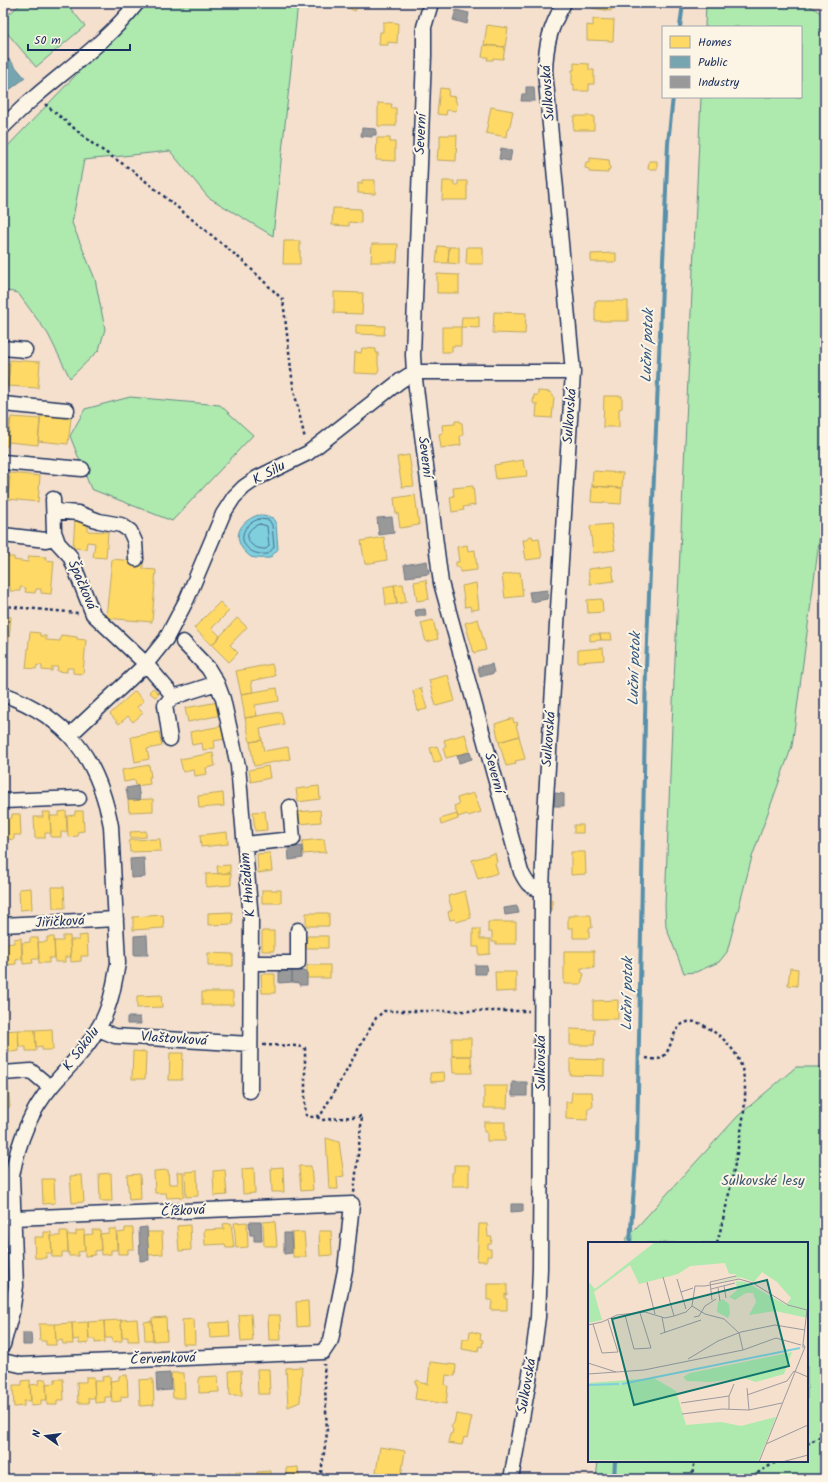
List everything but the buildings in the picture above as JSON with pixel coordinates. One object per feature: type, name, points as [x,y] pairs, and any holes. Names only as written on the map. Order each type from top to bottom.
[{"type":"street","points":[[3,127],[35,96],[108,35],[137,3]]},
{"type":"street","name":"Severní","points":[[431,3],[424,27],[413,347],[414,372],[441,583],[521,872],[526,882],[531,887],[542,890]]},
{"type":"street","name":"Sulkovská","points":[[511,1479],[532,1363],[538,1317],[540,1268],[542,890],[544,814],[573,372],[545,71],[546,49],[549,34],[564,3]]},
{"type":"street","points":[[3,348],[25,350]]},
{"type":"street","points":[[414,372],[573,372]]},
{"type":"street","name":"K Silu","points":[[70,735],[146,664],[166,639],[187,599],[223,514],[234,497],[256,478],[308,453],[400,381],[414,372]]},
{"type":"street","points":[[3,404],[67,410]]},
{"type":"street","points":[[3,462],[82,470]]},
{"type":"street","name":"Špačková","points":[[136,559],[135,542],[130,531],[121,525],[99,521],[54,505],[54,532],[58,543],[70,556],[93,614],[146,664]]},
{"type":"street","points":[[3,535],[46,540],[52,540],[56,537]]},
{"type":"street","name":"K Hnízdům","points":[[183,642],[208,668],[217,683],[223,699],[238,766],[251,919],[250,1091]]},
{"type":"street","points":[[146,664],[173,697]]},
{"type":"street","points":[[170,739],[165,705],[173,697],[217,683]]},
{"type":"street","name":"K Sokolu","points":[[3,694],[28,704],[44,713],[70,735],[81,748],[100,785],[107,804],[111,826],[118,963],[108,1007],[98,1029],[88,1045],[50,1087],[40,1101],[25,1128],[15,1159],[12,1176],[16,1286],[3,1345]]},
{"type":"street","points":[[3,801],[79,798]]},
{"type":"street","points":[[244,844],[293,839],[290,807]]},
{"type":"street","name":"Jiřičková","points":[[3,925],[116,919]]},
{"type":"street","points":[[251,962],[298,963],[298,930]]},
{"type":"street","name":"Vlaštovková","points":[[98,1029],[115,1036],[250,1044]]},
{"type":"street","points":[[3,1073],[31,1071],[50,1087]]},
{"type":"street","points":[[323,1352],[331,1340],[345,1270],[352,1204]]},
{"type":"street","name":"Čížková","points":[[14,1218],[352,1204]]},
{"type":"street","name":"Červenková","points":[[3,1361],[20,1365],[323,1352]]},
{"type":"path","points":[[35,96],[93,144],[132,170],[244,262],[283,300],[293,386],[308,453]]},
{"type":"path","points":[[3,606],[93,614]]},
{"type":"path","points":[[250,1044],[299,1046],[305,1048],[305,1106],[306,1115],[311,1118],[317,1117],[322,1113],[376,1018],[384,1011],[541,1011]]},
{"type":"path","points":[[646,1058],[662,1058],[680,1025],[696,1022],[707,1027],[729,1045],[738,1059],[743,1073],[745,1110],[725,1213],[717,1242]]},
{"type":"path","points":[[317,1117],[322,1120],[362,1116],[352,1204]]},
{"type":"path","points":[[320,1479],[327,1433],[323,1352]]},
{"type":"path","points":[[808,1443],[825,1434]]},
{"type":"path","points":[[691,1479],[695,1462]]},
{"type":"path","points":[[747,1479],[776,1462]]},
{"type":"green space","points":[[22,3],[66,3],[85,26],[36,67],[3,28],[3,19]]},
{"type":"green space","points":[[145,3],[298,3],[273,236],[208,197],[170,151],[84,160],[72,223],[95,279],[105,329],[99,350],[70,378],[48,334],[18,293],[3,290],[3,151]]},
{"type":"green space","points":[[706,3],[806,3],[825,16],[825,497],[792,746],[752,857],[727,952],[719,962],[696,972],[684,973],[666,927],[665,906],[701,98],[802,98],[802,26],[705,26]]},
{"type":"green space","points":[[130,397],[220,405],[253,435],[172,521],[91,489],[70,436],[85,409]]},
{"type":"green space","name":"Sulkovské lesy","points":[[796,1067],[825,1067],[825,1479],[596,1479],[598,1462],[808,1462],[808,1242],[626,1242],[626,1239],[738,1116]]},
{"type":"water","points":[[258,515],[273,518],[276,524],[278,549],[270,558],[251,557],[243,549],[239,542],[238,537],[241,527],[248,520]]},
{"type":"waterway","name":"Luční potok","points":[[680,26],[683,3]]},
{"type":"waterway","name":"Luční potok","points":[[630,1242],[637,1145],[646,666],[668,143],[673,98]]},
{"type":"waterway","name":"Luční potok","points":[[614,1479],[615,1462]]}]
